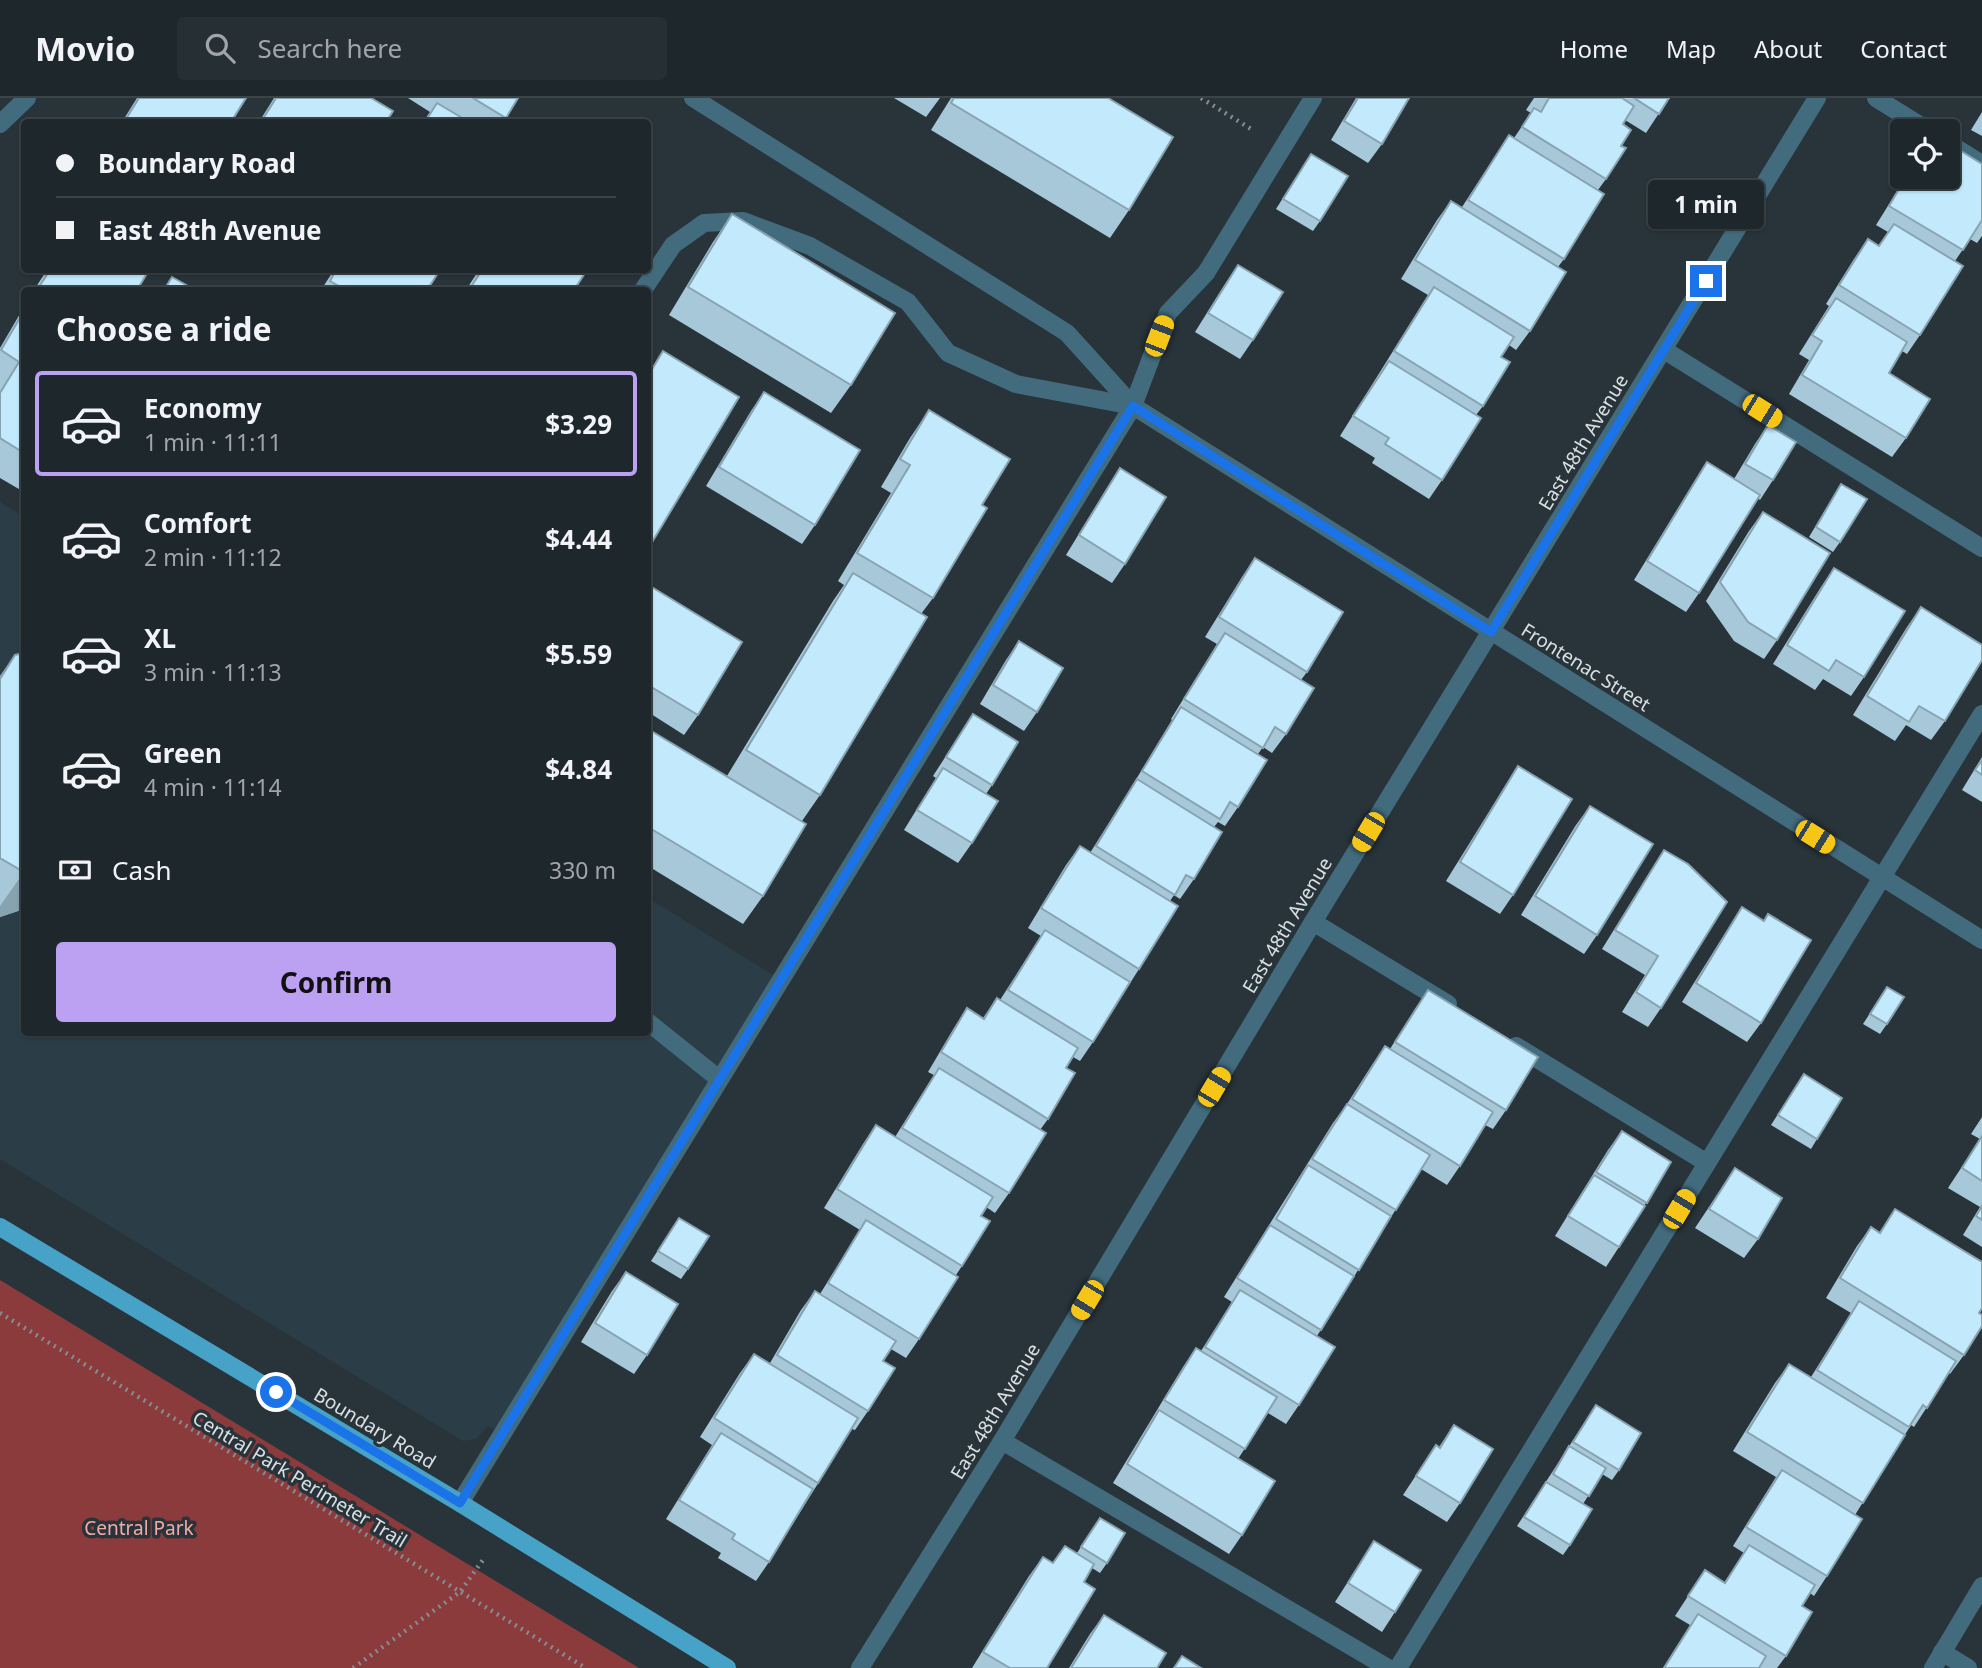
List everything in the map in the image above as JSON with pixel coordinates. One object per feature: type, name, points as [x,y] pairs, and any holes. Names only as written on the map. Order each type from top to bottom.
[{"type":"main road","name":"Boundary Road","points":[[0,1227],[460,1503],[727,1668]]},
{"type":"street","points":[[0,124],[27,98]]},
{"type":"street","points":[[693,98],[1067,333],[1133,406]]},
{"type":"street","points":[[460,1503],[1133,406],[1168,313],[1206,273],[1313,98]]},
{"type":"street","name":"East 48th Avenue","points":[[860,1668],[1002,1441],[1313,922],[1817,98]]},
{"type":"street","points":[[1876,98],[1910,119]]},
{"type":"street","points":[[1960,150],[1982,164]]},
{"type":"street","points":[[645,287],[673,245],[704,223],[743,222],[810,246],[908,302],[948,353],[1016,384],[1133,406]]},
{"type":"street","points":[[1664,350],[1982,548]]},
{"type":"street","name":"Frontenac Street","points":[[1133,406],[1982,940]]},
{"type":"street","points":[[1398,1668],[1982,714]]},
{"type":"street","points":[[1313,922],[1463,1013]]},
{"type":"street","points":[[651,1024],[719,1079]]},
{"type":"street","points":[[1498,1035],[1707,1163]]},
{"type":"street","points":[[1002,1441],[1388,1668]]},
{"type":"street","points":[[1968,1668],[1937,1660],[1982,1586]]},
{"type":"path","points":[[1201,98],[1251,129]]},
{"type":"path","name":"Central Park Perimeter Trail","points":[[0,1313],[586,1668]]},
{"type":"path","points":[[353,1668],[460,1592],[504,1531]]},
{"type":"shaded area","points":[[0,502],[21,515],[21,1036],[651,1036],[651,900],[781,980],[503,1434],[488,1426],[476,1439],[463,1441],[0,1159]]},
{"type":"green space","name":"Central Park","points":[[0,1280],[639,1668],[0,1668]]},
{"type":"building","points":[[139,98],[246,98],[233,119],[126,119]]},
{"type":"building","points":[[276,98],[371,98],[393,111],[388,119],[263,119]]},
{"type":"building","points":[[473,98],[518,98],[506,118]]},
{"type":"building","points":[[954,98],[1108,98],[1173,137],[1129,210],[951,103]]},
{"type":"building","points":[[1358,98],[1409,98],[1382,144],[1344,121]]},
{"type":"building","points":[[1549,98],[1622,98],[1634,106],[1623,124],[1631,130],[1621,146],[1626,148],[1606,179],[1522,127],[1534,108],[1541,112]]},
{"type":"building","points":[[1634,98],[1669,98],[1659,114]]},
{"type":"building","points":[[437,103],[464,119],[427,119]]},
{"type":"building","points":[[1509,135],[1604,194],[1564,259],[1468,200]]},
{"type":"building","points":[[1960,150],[1982,164],[1982,220],[1963,250],[1889,206],[1899,189],[1960,189]]},
{"type":"building","points":[[1311,154],[1348,176],[1320,221],[1283,199]]},
{"type":"building","points":[[1451,201],[1566,272],[1530,331],[1415,260]]},
{"type":"building","points":[[732,214],[895,313],[851,385],[688,287]]},
{"type":"building","points":[[1894,224],[1963,266],[1920,335],[1839,285],[1868,239],[1879,246]]},
{"type":"building","points":[[1238,265],[1283,292],[1253,340],[1208,313]]},
{"type":"building","points":[[48,273],[147,273],[139,287],[39,287]]},
{"type":"building","points":[[334,273],[438,273],[429,287],[341,287],[330,281]]},
{"type":"building","points":[[480,273],[585,273],[576,287],[471,287]]},
{"type":"building","points":[[172,277],[190,287],[166,287]]},
{"type":"building","points":[[1434,287],[1514,337],[1501,357],[1510,362],[1483,406],[1394,351]]},
{"type":"building","points":[[1836,298],[1907,342],[1889,373],[1930,399],[1906,438],[1802,375],[1822,341],[1812,335]]},
{"type":"building","points":[[21,316],[21,451],[0,438],[0,393],[19,362],[1,350]]},
{"type":"building","points":[[663,351],[739,397],[651,544],[651,371]]},
{"type":"building","points":[[1389,361],[1481,418],[1442,480],[1385,444],[1389,438],[1353,416]]},
{"type":"building","points":[[764,392],[860,450],[815,525],[719,467]]},
{"type":"building","points":[[929,410],[1010,459],[982,505],[987,508],[933,598],[857,553],[910,465],[900,459]]},
{"type":"building","points":[[1768,425],[1796,442],[1773,480],[1745,464]]},
{"type":"building","points":[[1707,462],[1760,495],[1699,593],[1647,561]]},
{"type":"building","points":[[1120,468],[1166,497],[1125,564],[1079,535]]},
{"type":"building","points":[[1841,484],[1867,499],[1840,542],[1816,527]]},
{"type":"building","points":[[1763,512],[1830,553],[1777,640],[1748,622],[1720,582]]},
{"type":"building","points":[[1255,558],[1343,612],[1307,672],[1219,617]]},
{"type":"building","points":[[1834,568],[1905,611],[1864,677],[1836,660],[1829,671],[1787,645]]},
{"type":"building","points":[[853,573],[927,617],[820,795],[746,750]]},
{"type":"building","points":[[651,587],[742,642],[698,715],[651,687]]},
{"type":"building","points":[[1921,607],[1982,645],[1982,660],[1945,721],[1919,706],[1909,722],[1867,696]]},
{"type":"building","points":[[1225,633],[1314,688],[1286,734],[1275,727],[1263,748],[1184,699]]},
{"type":"building","points":[[1019,641],[1063,668],[1037,712],[993,685]]},
{"type":"building","points":[[21,654],[21,870],[0,858],[0,679],[15,655]]},
{"type":"building","points":[[1181,707],[1267,760],[1238,807],[1230,802],[1220,819],[1142,771]]},
{"type":"building","points":[[973,714],[1018,742],[992,785],[946,757]]},
{"type":"building","points":[[651,731],[806,824],[763,896],[651,829]]},
{"type":"building","points":[[1982,760],[1982,775],[1975,770]]},
{"type":"building","points":[[1518,766],[1572,799],[1513,895],[1460,862]]},
{"type":"building","points":[[943,768],[998,801],[972,843],[917,810]]},
{"type":"building","points":[[1137,779],[1222,832],[1194,879],[1186,875],[1175,895],[1096,846]]},
{"type":"building","points":[[1590,806],[1653,844],[1597,935],[1535,896]]},
{"type":"building","points":[[1080,846],[1178,906],[1139,969],[1041,908]]},
{"type":"building","points":[[1664,850],[1688,864],[1727,902],[1661,1008],[1636,992],[1658,956],[1615,930]]},
{"type":"building","points":[[1742,907],[1764,921],[1768,914],[1811,940],[1761,1023],[1696,983]]},
{"type":"building","points":[[1045,930],[1130,982],[1093,1042],[1008,990]]},
{"type":"building","points":[[1887,987],[1904,997],[1887,1024],[1870,1014]]},
{"type":"building","points":[[1428,990],[1538,1057],[1506,1110],[1395,1042]]},
{"type":"building","points":[[997,998],[1078,1048],[1066,1068],[1075,1073],[1048,1119],[941,1052],[967,1008],[984,1019]]},
{"type":"building","points":[[1385,1046],[1493,1112],[1460,1166],[1352,1099]]},
{"type":"building","points":[[939,1068],[1046,1133],[1009,1193],[902,1128]]},
{"type":"building","points":[[1804,1074],[1842,1098],[1817,1139],[1778,1115]]},
{"type":"building","points":[[1347,1104],[1430,1155],[1396,1210],[1312,1159]]},
{"type":"building","points":[[876,1125],[993,1197],[981,1216],[990,1221],[962,1266],[837,1189]]},
{"type":"building","points":[[1622,1131],[1671,1162],[1647,1203],[1596,1172]]},
{"type":"building","points":[[1982,1136],[1982,1181],[1962,1168]]},
{"type":"building","points":[[1308,1165],[1391,1216],[1359,1270],[1276,1219]]},
{"type":"building","points":[[1735,1168],[1782,1198],[1758,1239],[1709,1209]]},
{"type":"building","points":[[1594,1175],[1645,1206],[1619,1247],[1568,1216]]},
{"type":"building","points":[[1982,1206],[1982,1220],[1976,1216]]},
{"type":"building","points":[[1895,1209],[1982,1262],[1982,1308],[1979,1313],[1982,1315],[1982,1326],[1964,1355],[1840,1278],[1871,1227],[1880,1233]]},
{"type":"building","points":[[679,1218],[709,1236],[688,1269],[658,1251]]},
{"type":"building","points":[[866,1220],[958,1277],[919,1339],[828,1283]]},
{"type":"building","points":[[1270,1225],[1354,1276],[1321,1330],[1237,1278]]},
{"type":"building","points":[[626,1272],[678,1304],[647,1355],[595,1323]]},
{"type":"building","points":[[1240,1290],[1335,1347],[1299,1405],[1205,1347]]},
{"type":"building","points":[[815,1291],[896,1341],[883,1361],[895,1368],[868,1411],[777,1355]]},
{"type":"building","points":[[1859,1301],[1956,1361],[1927,1408],[1923,1405],[1909,1427],[1817,1370]]},
{"type":"building","points":[[1196,1348],[1277,1397],[1245,1449],[1164,1400]]},
{"type":"building","points":[[754,1354],[858,1418],[818,1483],[714,1418]]},
{"type":"building","points":[[1789,1364],[1905,1435],[1863,1503],[1747,1432]]},
{"type":"building","points":[[1596,1405],[1641,1433],[1619,1470],[1573,1442]]},
{"type":"building","points":[[1159,1410],[1275,1481],[1242,1535],[1127,1464]]},
{"type":"building","points":[[1454,1425],[1493,1449],[1460,1503],[1416,1476],[1436,1445],[1440,1448]]},
{"type":"building","points":[[721,1433],[813,1489],[769,1562],[732,1539],[735,1534],[679,1500]]},
{"type":"building","points":[[1569,1446],[1606,1468],[1589,1496],[1553,1474]]},
{"type":"building","points":[[1782,1470],[1862,1519],[1827,1576],[1746,1527]]},
{"type":"building","points":[[1546,1482],[1592,1509],[1570,1545],[1524,1517]]},
{"type":"building","points":[[1100,1518],[1125,1533],[1107,1563],[1081,1547]]},
{"type":"building","points":[[1374,1541],[1421,1570],[1395,1612],[1348,1583]]},
{"type":"building","points":[[1749,1545],[1815,1585],[1802,1606],[1812,1612],[1786,1656],[1688,1596],[1705,1570],[1725,1583]]},
{"type":"building","points":[[1065,1546],[1094,1564],[1084,1582],[1095,1589],[1047,1668],[1010,1668],[983,1652],[1043,1557],[1053,1563]]},
{"type":"building","points":[[1698,1614],[1766,1656],[1759,1668],[1664,1668]]},
{"type":"building","points":[[1104,1615],[1166,1653],[1157,1668],[1071,1668]]},
{"type":"building","points":[[1182,1656],[1201,1668],[1174,1668]]},
{"type":"route","points":[[276,1392],[460,1503],[1133,406],[1491,632],[1706,281]]}]
